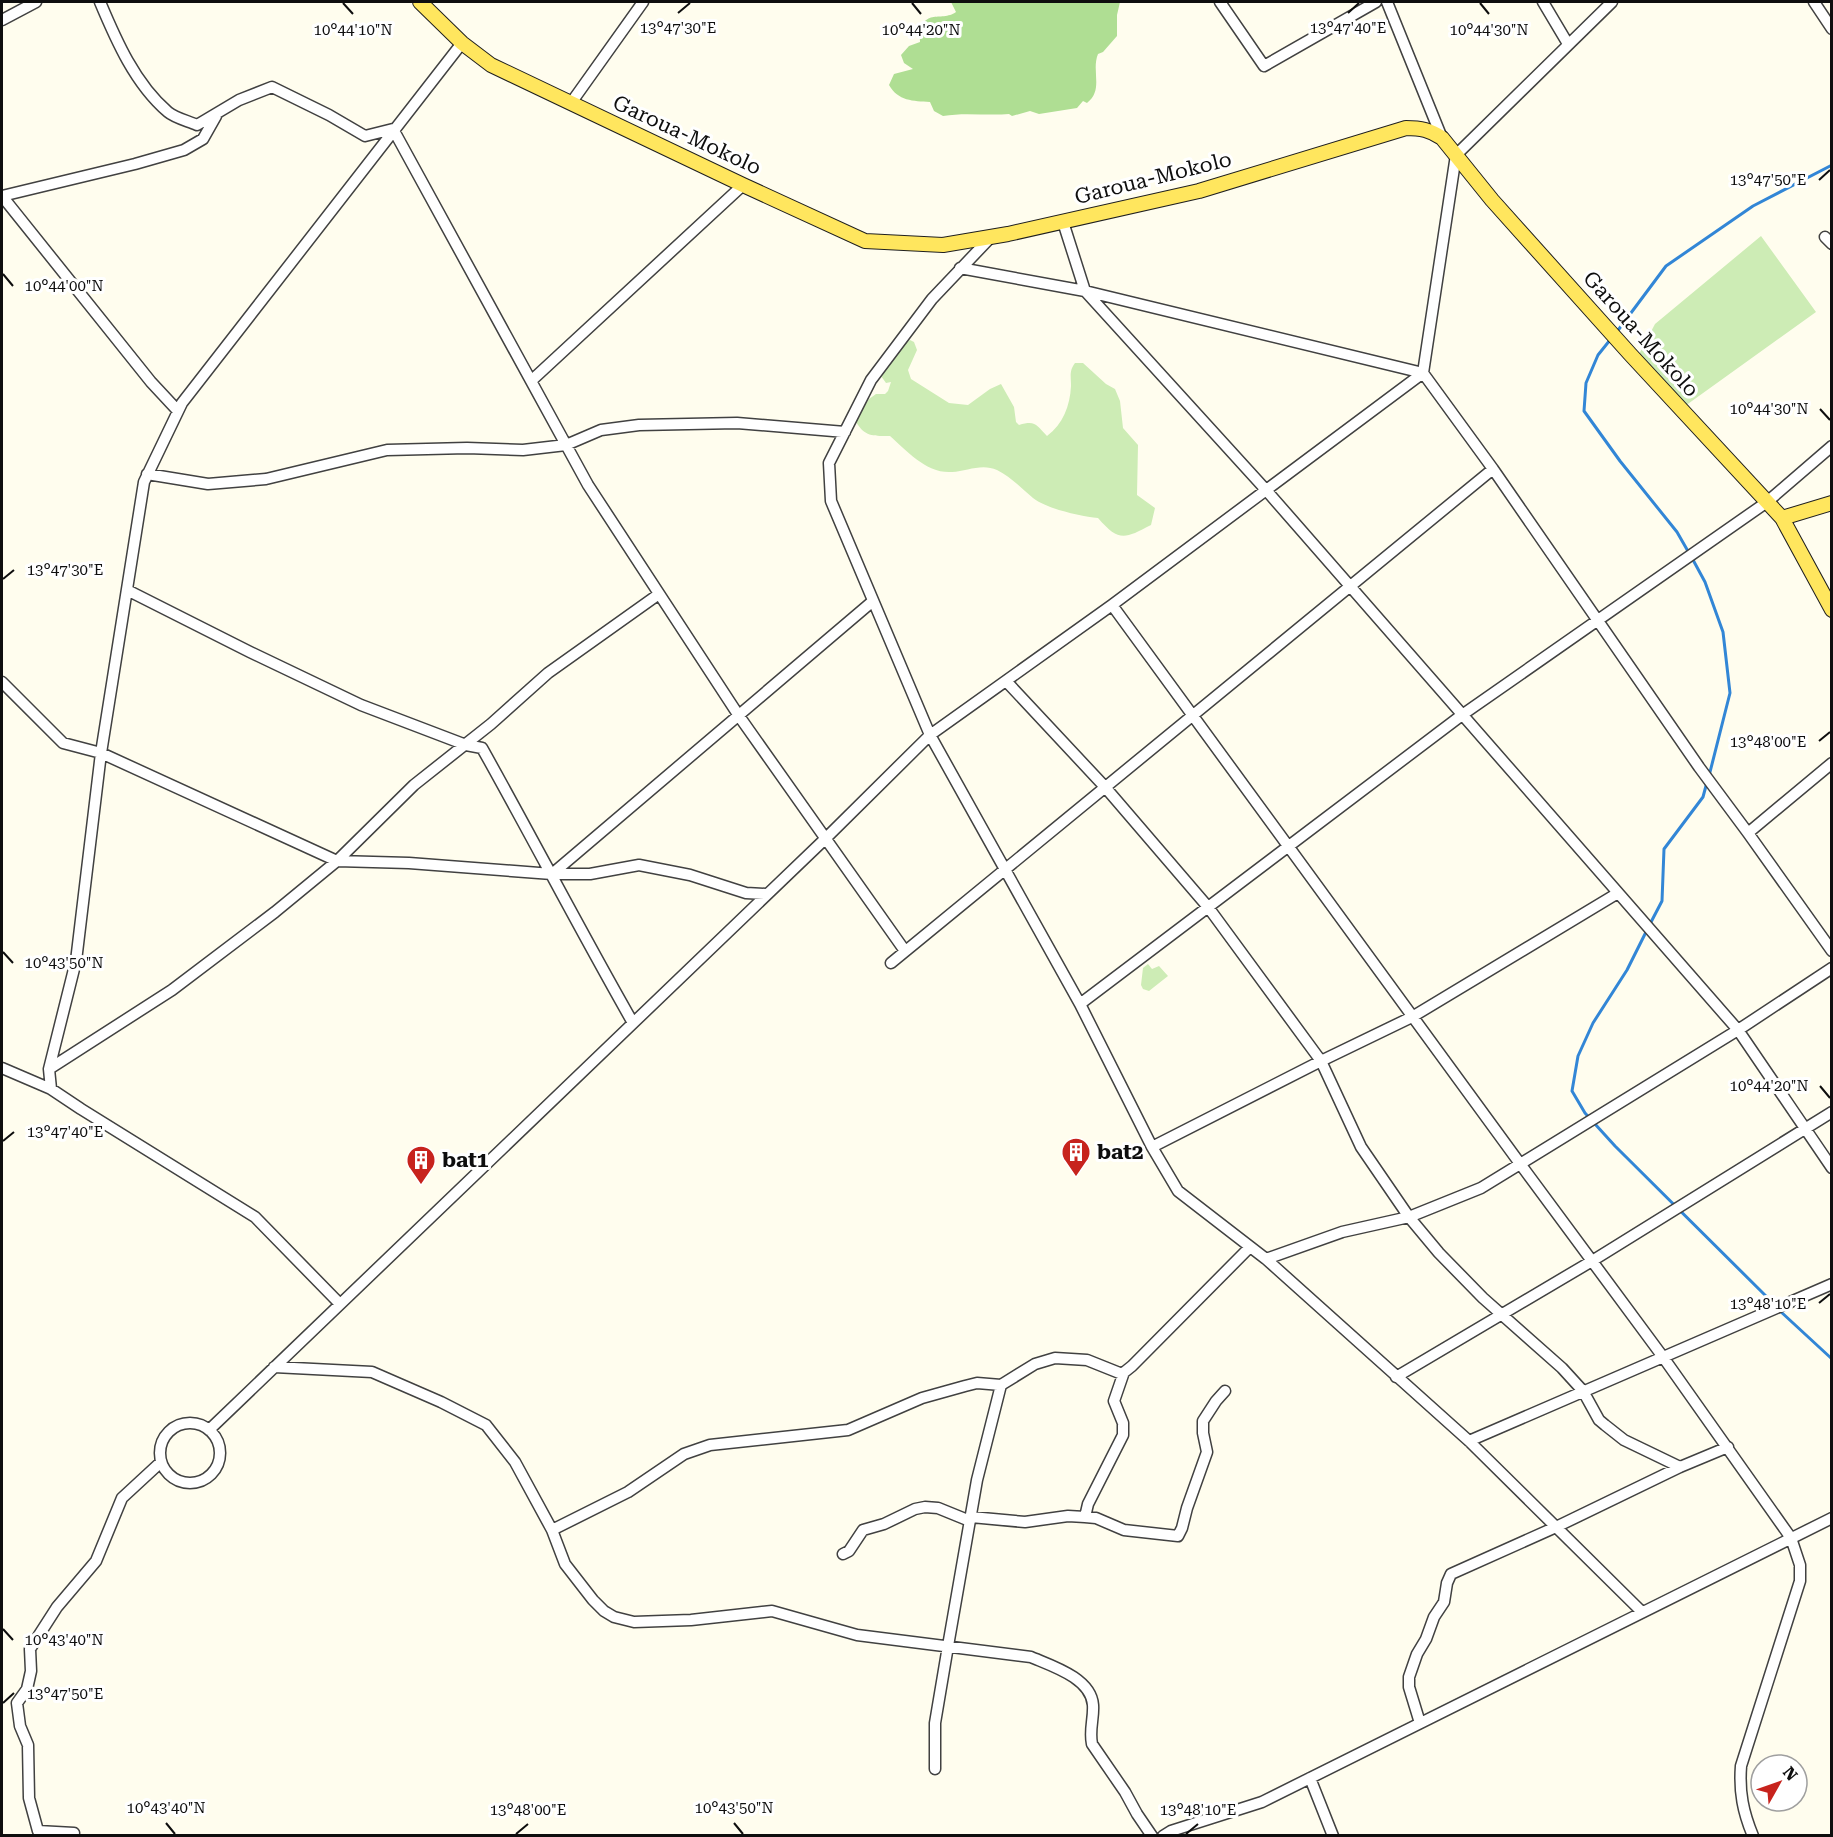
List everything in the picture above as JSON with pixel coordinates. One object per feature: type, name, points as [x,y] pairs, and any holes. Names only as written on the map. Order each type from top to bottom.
[{"type":"main road","name":"Garoua-Mokolo","points":[[420,2],[462,43],[491,65],[865,241],[943,245],[990,238],[1198,191],[1406,128],[1431,131],[1442,138],[1492,200],[1630,354],[1782,518],[1832,610]]},
{"type":"main road","points":[[1782,518],[1832,503]]},
{"type":"street","points":[[2,20],[36,2]]},
{"type":"street","points":[[100,2],[119,48],[144,85],[169,113],[197,125],[216,116],[239,100],[272,87],[365,136],[393,129]]},
{"type":"street","points":[[571,103],[643,2]]},
{"type":"street","points":[[1220,2],[1264,66],[1376,2]]},
{"type":"street","points":[[1387,2],[1442,138]]},
{"type":"street","points":[[1543,2],[1568,44]]},
{"type":"street","points":[[209,1430],[825,839],[930,735],[1112,605],[1423,373],[1456,155],[1612,2]]},
{"type":"street","points":[[1814,2],[1832,29]]},
{"type":"street","points":[[51,1089],[50,1069],[76,961],[101,753],[147,474],[182,403],[462,43]]},
{"type":"street","points":[[178,411],[150,382],[2,196],[184,150],[203,139],[216,116]]},
{"type":"street","points":[[393,129],[588,485],[739,716],[905,951]]},
{"type":"street","points":[[531,381],[743,185]]},
{"type":"street","points":[[1063,222],[1085,291],[1266,490],[1738,1030],[1832,1168]]},
{"type":"street","points":[[990,238],[932,299],[871,380],[829,463],[831,501],[930,735],[1080,1005],[1152,1147],[1178,1191],[1266,1259],[1468,1441],[1642,1612]]},
{"type":"street","points":[[960,268],[1085,291],[1423,373],[1493,469],[1699,767],[1832,951]]},
{"type":"street","points":[[147,474],[208,484],[266,479],[387,450],[467,448],[523,450],[566,445],[601,430],[639,425],[737,423],[845,432]]},
{"type":"street","points":[[1080,1005],[1462,715],[1767,502],[1832,446]]},
{"type":"street","points":[[891,963],[1493,469]]},
{"type":"street","points":[[127,590],[361,705],[466,745],[482,748],[552,874],[588,945],[633,1023]]},
{"type":"street","points":[[50,1069],[172,990],[275,912],[337,861],[414,785],[466,745],[548,673],[659,594]]},
{"type":"street","points":[[552,874],[873,601]]},
{"type":"street","points":[[1112,605],[1663,1357],[1791,1538],[1800,1565],[1800,1581],[1741,1766],[1739,1785],[1742,1805],[1754,1836]]},
{"type":"street","points":[[1006,681],[1105,787],[1208,907],[1321,1061],[1361,1147],[1409,1217],[1458,1275],[1562,1368],[1583,1391],[1599,1420],[1613,1433],[1680,1467]]},
{"type":"street","points":[[2,682],[63,743],[101,753],[337,861],[409,863],[552,874],[590,874],[639,865],[690,875],[746,893],[766,894]]},
{"type":"street","points":[[1748,833],[1832,763]]},
{"type":"street","points":[[1152,1147],[1412,1017],[1618,893]]},
{"type":"street","points":[[1266,1259],[1342,1232],[1409,1217],[1481,1188],[1521,1166],[1582,1125],[1738,1030],[1832,968]]},
{"type":"street","points":[[2,1068],[51,1089],[255,1216],[340,1304]]},
{"type":"street","points":[[1396,1377],[1592,1261],[1832,1112]]},
{"type":"street","points":[[1085,1517],[1088,1504],[1124,1435],[1123,1423],[1114,1401],[1124,1372],[1250,1247]]},
{"type":"street","points":[[1468,1441],[1832,1284]]},
{"type":"street","points":[[552,1530],[628,1492],[684,1454],[710,1445],[848,1430],[922,1398],[977,1383],[1000,1385],[1035,1364],[1055,1358],[1087,1359],[1120,1374],[1124,1372]]},
{"type":"street","points":[[274,1367],[372,1372],[441,1402],[486,1425],[515,1462],[552,1530],[565,1564],[578,1583],[604,1611],[624,1621],[634,1623],[691,1620],[772,1611],[857,1635],[1031,1657],[1048,1664],[1084,1686],[1093,1704],[1090,1735],[1092,1744],[1152,1836]]},
{"type":"street","points":[[935,1769],[935,1723],[948,1646],[984,1447],[1000,1385]]},
{"type":"street","points":[[843,1554],[849,1551],[863,1530],[925,1507],[938,1508],[970,1519],[1025,1522],[1068,1516],[1096,1518],[1124,1530],[1178,1536],[1207,1452],[1203,1420],[1225,1391]]},
{"type":"street","points":[[192,1423],[209,1430],[218,1444],[220,1455],[217,1467],[199,1482],[187,1483],[176,1479],[167,1472],[161,1462],[160,1450],[163,1439],[170,1430],[181,1424],[192,1423]]},
{"type":"street","points":[[1420,1723],[1409,1687],[1409,1677],[1434,1617],[1444,1602],[1449,1577],[1455,1572],[1556,1527],[1680,1467],[1728,1447]]},
{"type":"street","points":[[74,1833],[38,1831],[29,1798],[28,1745],[20,1726],[17,1703],[27,1689],[31,1671],[30,1649],[57,1607],[96,1562],[122,1498],[161,1462]]},
{"type":"street","points":[[1163,1836],[1171,1831],[1262,1802],[1832,1518]]},
{"type":"street","points":[[1310,1778],[1333,1836]]},
{"type":"green space","points":[[951,2],[1120,2],[1117,15],[1117,36],[1103,52],[1098,54],[1096,60],[1096,86],[1092,98],[1087,103],[1083,101],[1077,108],[1039,114],[1030,111],[1012,116],[1009,114],[960,114],[943,116],[934,111],[930,102],[901,97],[889,85],[894,74],[913,69],[904,63],[901,55],[909,46],[920,42],[921,31],[927,19],[956,12]]},
{"type":"green space","points":[[1761,236],[1816,312],[1685,406],[1638,356],[1655,324]]},
{"type":"green space","points":[[910,340],[914,342],[917,350],[908,370],[911,379],[949,403],[968,405],[1001,384],[1014,407],[1016,422],[1019,425],[1035,424],[1047,436],[1057,426],[1067,407],[1073,366],[1075,363],[1083,363],[1115,389],[1120,401],[1123,428],[1138,445],[1137,495],[1155,508],[1151,525],[1122,536],[1111,531],[1098,518],[1082,516],[1039,502],[997,470],[986,467],[943,472],[910,455],[890,436],[874,435],[862,430],[855,420],[869,399],[876,394],[885,394],[888,391],[891,382],[886,383],[881,376],[898,351]]},
{"type":"green space","points":[[1148,964],[1152,969],[1159,966],[1168,976],[1149,991],[1143,989],[1141,985],[1143,968]]},
{"type":"waterway","points":[[1616,333],[1666,266],[1753,206],[1832,165]]},
{"type":"waterway","points":[[1610,340],[1598,355],[1586,383],[1584,411],[1620,461],[1677,532],[1689,553]]},
{"type":"waterway","points":[[1692,558],[1705,582],[1723,632],[1730,693],[1709,776]]},
{"type":"waterway","points":[[1650,924],[1662,901],[1664,849],[1703,797],[1707,782]]},
{"type":"waterway","points":[[1647,930],[1627,970],[1593,1023],[1578,1056],[1572,1091],[1585,1113],[1615,1146],[1776,1306]]},
{"type":"waterway","points":[[1780,1311],[1832,1359]]},
{"type":"place","name":"bat2","points":[[1076,1178]]},
{"type":"place","name":"bat1","points":[[421,1186]]}]
